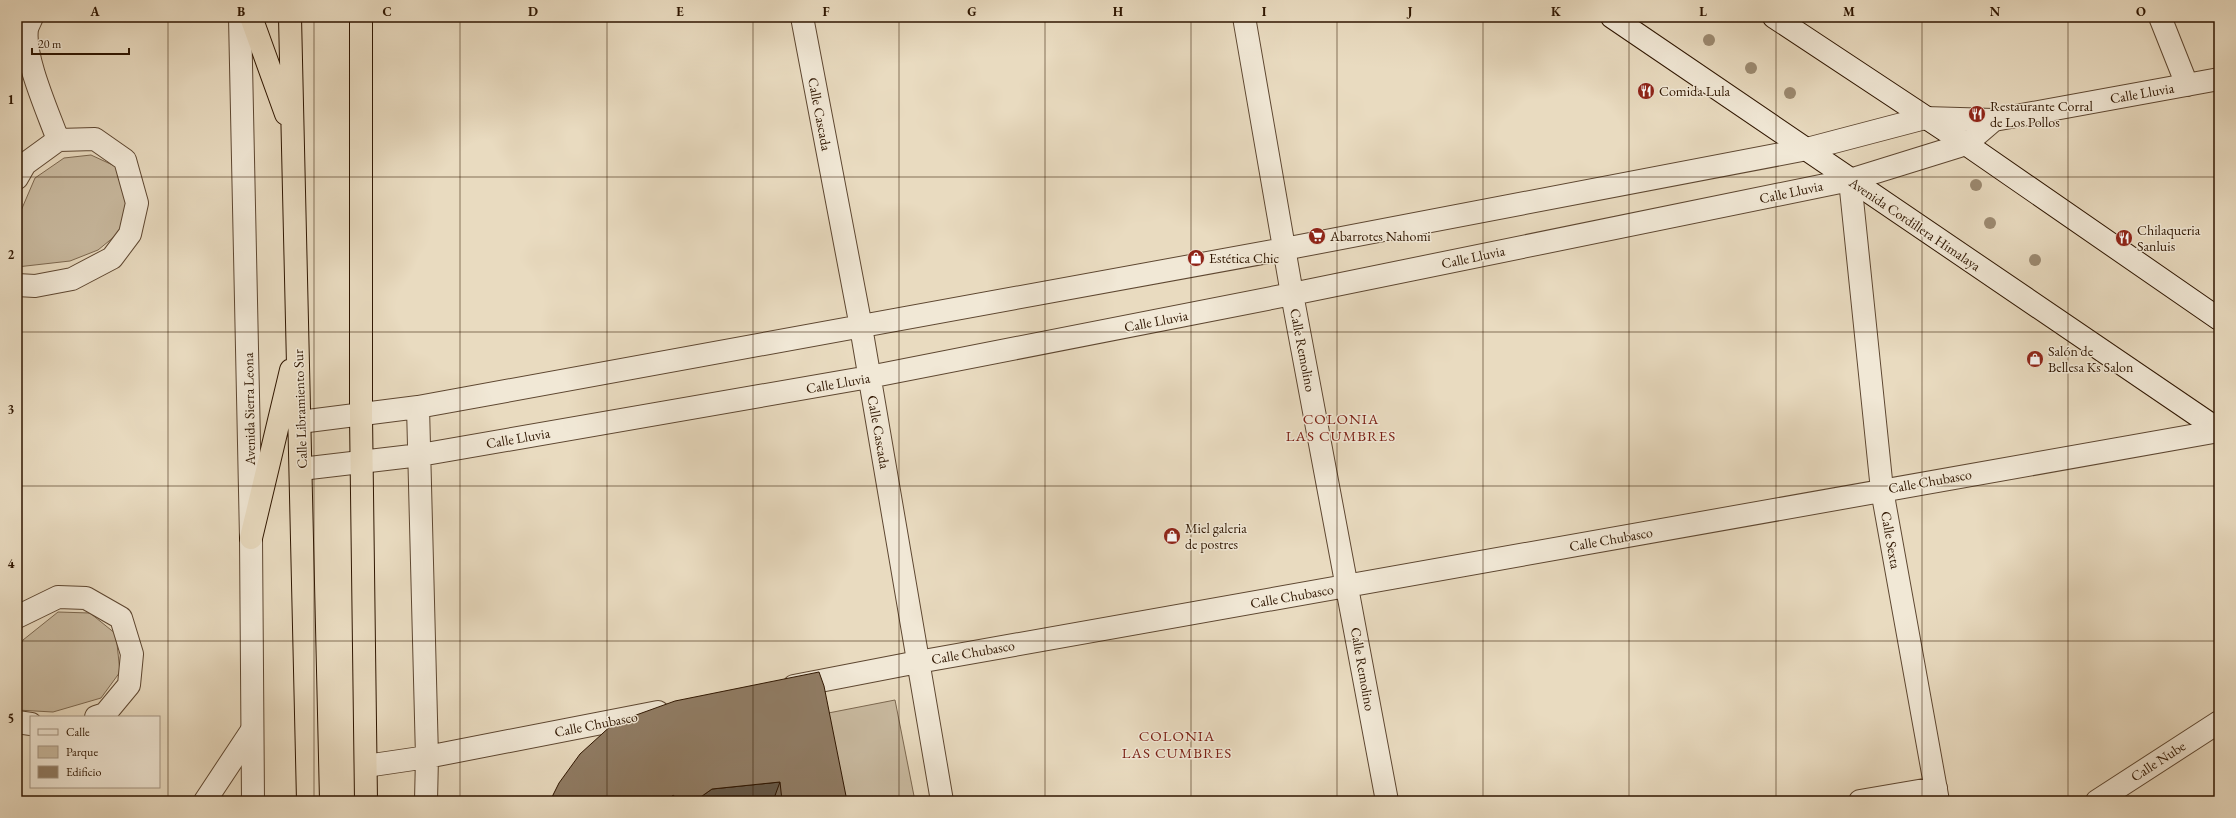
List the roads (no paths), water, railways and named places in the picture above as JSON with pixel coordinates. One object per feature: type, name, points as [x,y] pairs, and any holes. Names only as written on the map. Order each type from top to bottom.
[{"type":"highway","points":[[251,17],[293,131]]},
{"type":"highway","name":"Calle Libramiento Sur","points":[[290,17],[302,469],[308,801]]},
{"type":"highway","points":[[361,17],[361,464],[366,801]]},
{"type":"highway","points":[[251,538],[298,340]]},
{"type":"street","points":[[32,17],[27,28],[29,53],[42,98],[58,140]]},
{"type":"street","name":"Avenida Sierra Leona","points":[[240,17],[251,538],[253,801]]},
{"type":"street","name":"Calle Cascada","points":[[802,17],[861,327],[942,801]]},
{"type":"street","name":"Calle Remolino","points":[[1244,17],[1292,294],[1348,586],[1387,801]]},
{"type":"street","name":"Avenida Cordillera Himalaya","points":[[1612,17],[2219,430]]},
{"type":"street","points":[[1774,17],[1966,144],[2219,319]]},
{"type":"street","points":[[2160,17],[2187,85]]},
{"type":"street","name":"Calle Lluvia","points":[[300,422],[361,416],[418,408],[1284,249],[1807,149],[1925,118],[1994,120],[2219,79]]},
{"type":"street","name":"Calle Lluvia","points":[[302,469],[361,464],[420,456],[870,378],[1292,294],[1850,180],[1966,144],[1994,120]]},
{"type":"street","points":[[17,178],[25,164],[58,140],[95,139],[125,160],[137,203],[130,234],[112,258],[72,279],[36,286],[17,285]]},
{"type":"street","name":"Calle Sexta","points":[[1850,180],[1882,490],[1937,794]]},
{"type":"street","points":[[418,408],[427,757],[426,801]]},
{"type":"street","name":"Calle Chubasco","points":[[778,689],[918,662],[2219,430]]},
{"type":"street","points":[[17,617],[58,597],[86,598],[121,618],[132,654],[129,685],[105,714],[99,716]]},
{"type":"street","name":"Calle Chubasco","points":[[366,766],[427,757],[676,708]]},
{"type":"street","points":[[17,722],[30,724]]},
{"type":"street","name":"Calle Nube","points":[[2097,801],[2219,722]]},
{"type":"street","points":[[205,801],[252,730]]},
{"type":"street","points":[[1860,801],[1937,794]]},
{"type":"place","name":"Comida Lula","points":[[1646,91]]},
{"type":"place","name":"Restaurante Corral de Los Pollos","points":[[1977,114]]},
{"type":"place","name":"Abarrotes Nahomi","points":[[1317,236]]},
{"type":"place","name":"Chilaqueria Sanluis","points":[[2124,238]]},
{"type":"place","name":"Estética Chic","points":[[1196,258]]},
{"type":"place","name":"Salón de Bellesa Ks Salon","points":[[2035,359]]},
{"type":"place","name":"Miel galeria de postres","points":[[1172,536]]},
{"type":"district","name":"COLONIA LAS CUMBRES","points":[[1341,428]]},
{"type":"district","name":"COLONIA LAS CUMBRES","points":[[1177,744]]}]
